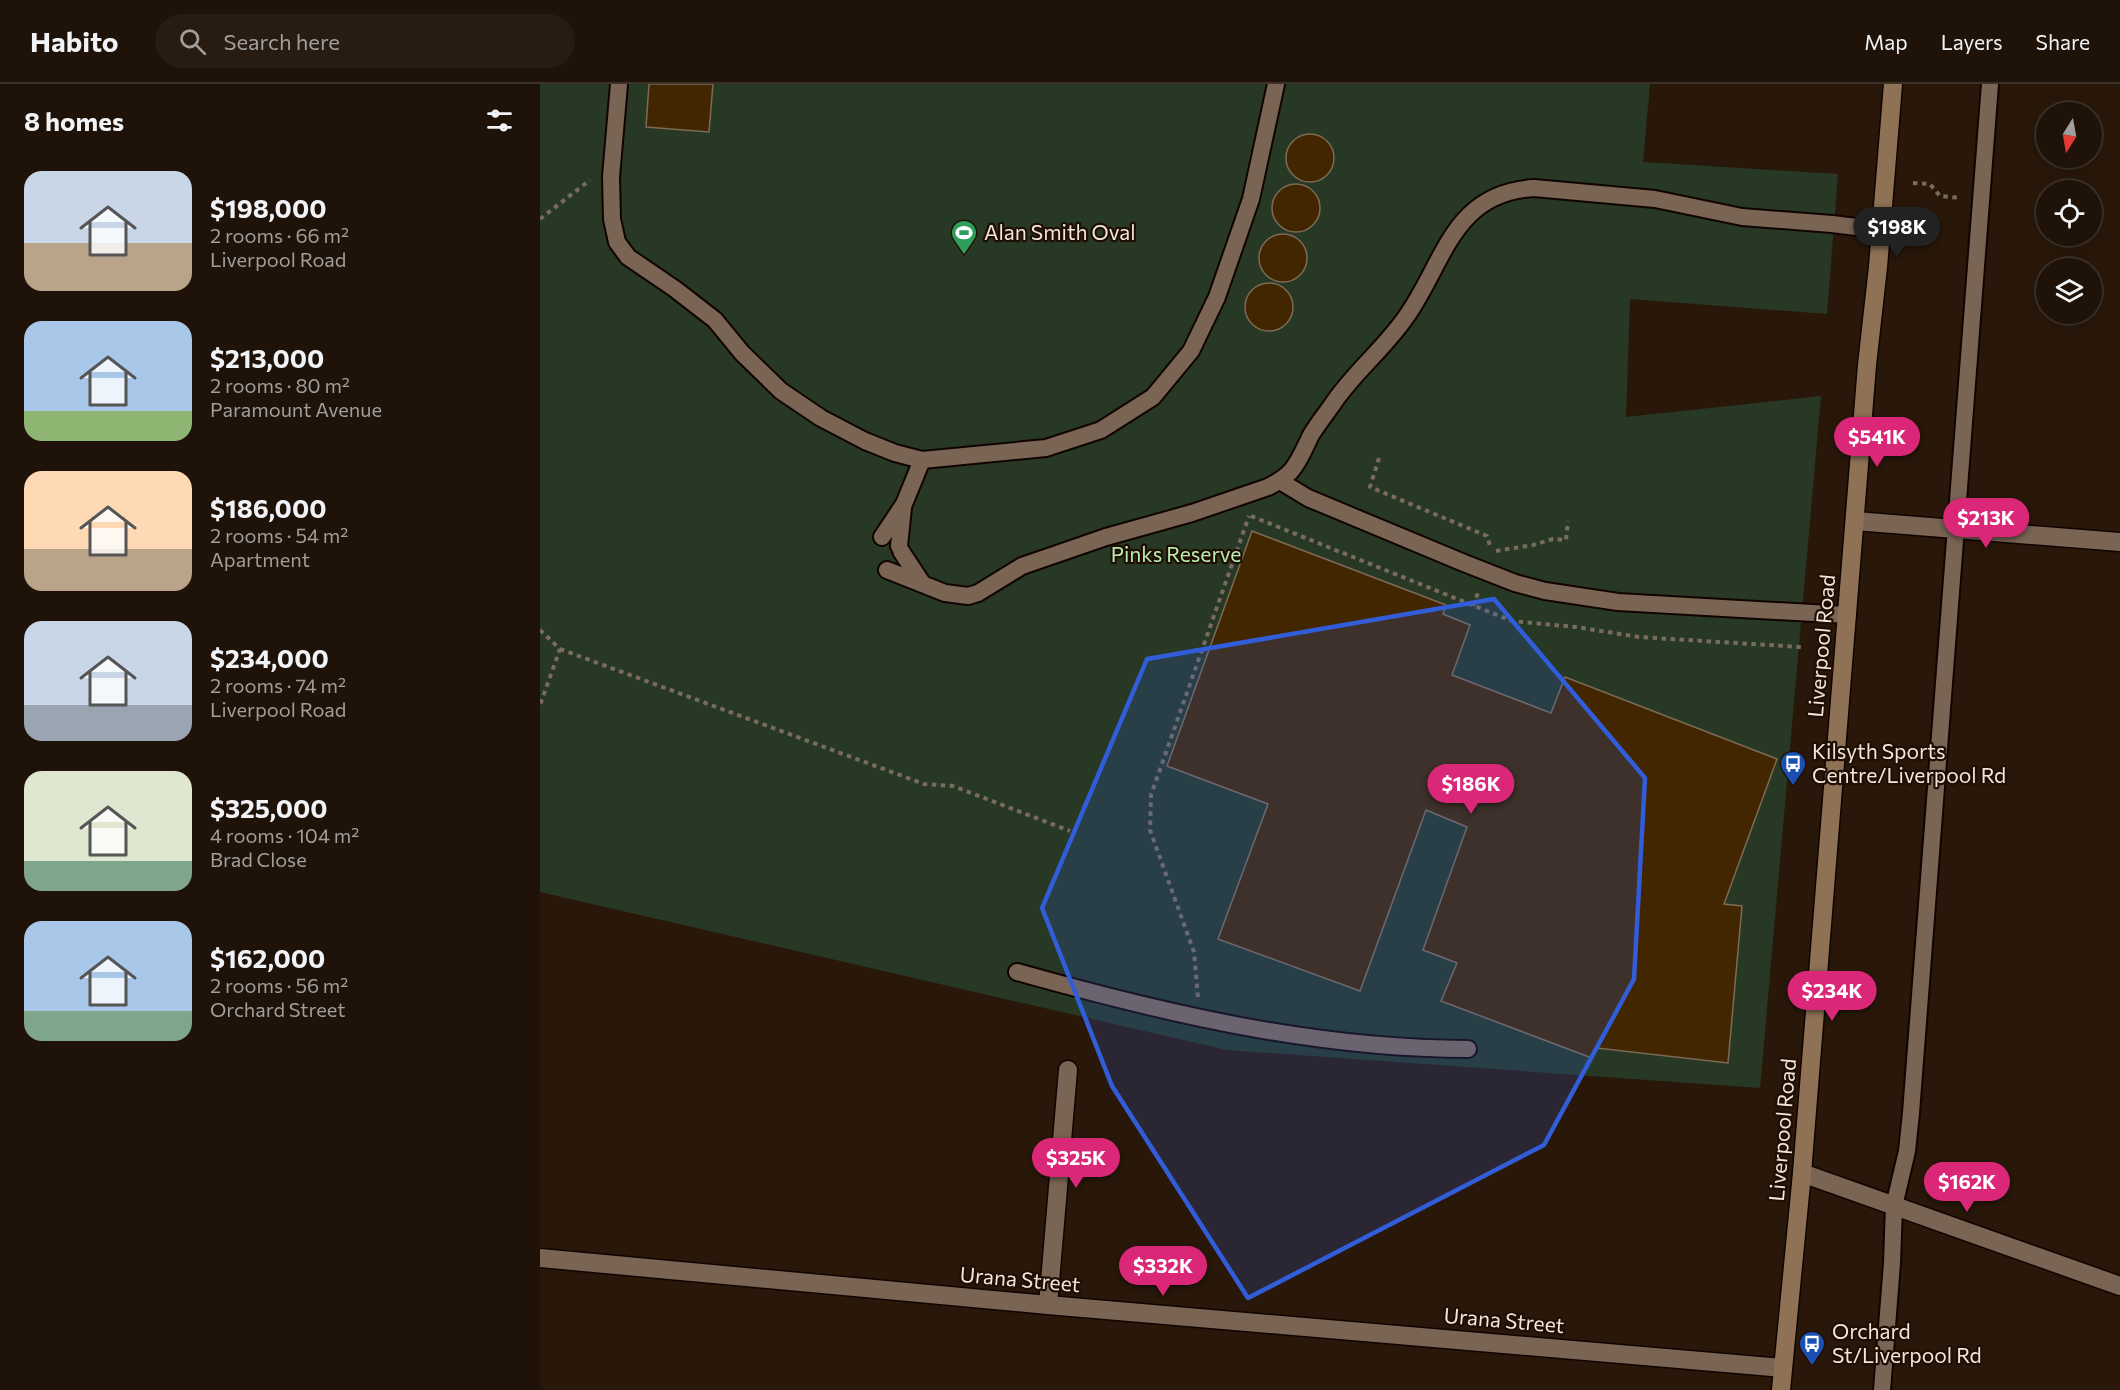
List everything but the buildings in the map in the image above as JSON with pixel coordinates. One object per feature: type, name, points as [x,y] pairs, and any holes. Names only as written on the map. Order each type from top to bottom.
[{"type":"main road","name":"Liverpool Road","points":[[1781,1390],[1802,1173],[1893,84]]},
{"type":"street","points":[[1855,521],[2120,542]]},
{"type":"street","points":[[1048,1305],[1068,1070]]},
{"type":"street","points":[[1802,1173],[2120,1286]]},
{"type":"street","name":"Urana Street","points":[[540,1258],[1048,1305],[1783,1368]]},
{"type":"lane","points":[[619,84],[612,163],[612,219],[617,242],[628,257],[715,320],[742,353],[789,396],[821,418],[865,441],[895,453],[922,460],[1046,448],[1101,430],[1154,397],[1191,351],[1217,297],[1251,199],[1276,84]]},
{"type":"lane","points":[[1882,1390],[1894,1206],[1907,1151],[1911,1113],[1990,84]]},
{"type":"lane","points":[[887,570],[945,593],[968,596],[978,593],[1022,566],[1106,537],[1210,507],[1280,481],[1291,472],[1313,432],[1342,389],[1405,318],[1425,288],[1459,225],[1486,201],[1501,193],[1534,188],[1655,199],[1742,217],[1881,230]]},
{"type":"lane","points":[[882,537],[904,504],[922,460]]},
{"type":"lane","points":[[1280,481],[1308,498],[1486,572],[1545,591],[1618,602],[1848,615]]},
{"type":"lane","points":[[904,504],[900,549],[922,583]]},
{"type":"lane","points":[[1017,972],[1118,1000],[1326,1041],[1468,1049]]},
{"type":"path","points":[[540,219],[612,163]]},
{"type":"path","points":[[1913,183],[1930,184],[1940,196],[1981,200]]},
{"type":"path","points":[[1379,458],[1370,487],[1487,536],[1492,552],[1553,539],[1566,540],[1568,521]]},
{"type":"path","points":[[1200,1017],[1194,952],[1150,830],[1151,795],[1250,516]]},
{"type":"path","points":[[1473,606],[1486,572]]},
{"type":"path","points":[[540,630],[560,649],[924,784],[953,786],[1071,831]]},
{"type":"path","points":[[540,705],[560,649]]},
{"type":"highlighted area","points":[[1494,599],[1645,778],[1634,979],[1544,1145],[1248,1298],[1112,1086],[1042,908],[1147,659]]},
{"type":"green space","name":"Pinks Reserve","points":[[540,84],[1650,84],[1643,162],[1838,174],[1827,314],[1630,299],[1626,417],[1821,396],[1760,1088],[1227,1050],[540,892]]},
{"type":"place","name":"Alan Smith Oval","points":[[964,256]]},
{"type":"place","name":"Kilsyth Sports Centre/Liverpool Rd","points":[[1793,787]]},
{"type":"place","name":"Orchard St/Liverpool Rd","points":[[1812,1367]]}]
